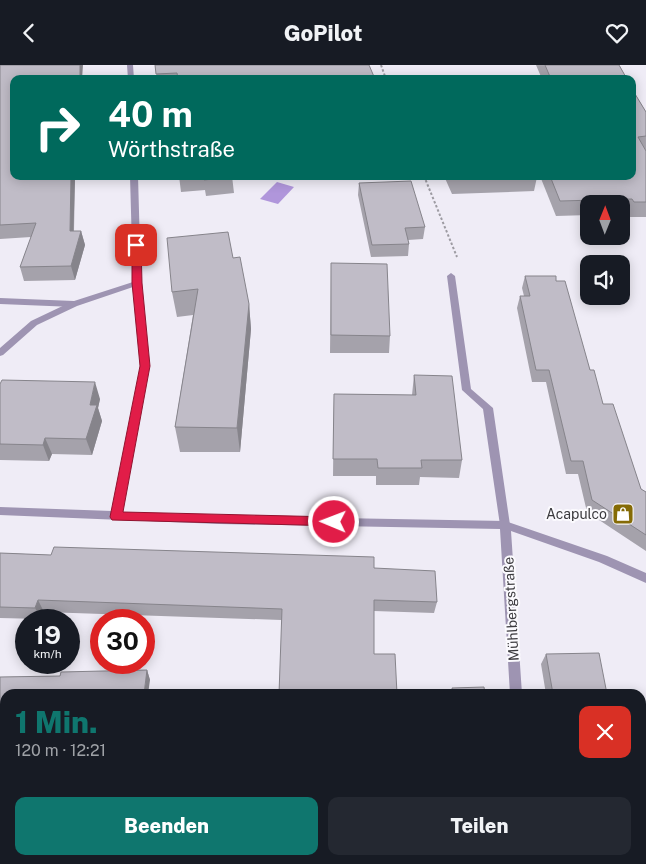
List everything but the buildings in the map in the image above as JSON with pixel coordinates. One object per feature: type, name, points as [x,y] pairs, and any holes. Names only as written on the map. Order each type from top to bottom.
[{"type":"street","points":[[116,517],[145,366],[137,283],[134,180]]},
{"type":"street","name":"Mühlbergstraße","points":[[451,276],[467,390],[488,408],[506,525],[516,689]]},
{"type":"street","points":[[0,353],[34,323],[74,303],[137,283]]},
{"type":"street","points":[[0,301],[74,303]]},
{"type":"street","points":[[0,511],[116,517],[506,525],[602,559],[646,578]]},
{"type":"path","points":[[426,180],[457,257],[451,276]]},
{"type":"shaded area","points":[[277,182],[294,187],[278,204],[260,199]]},
{"type":"place","name":"Acapulco","points":[[623,514]]},
{"type":"route","points":[[136,245],[137,283],[145,366],[116,517],[334,522]]}]
